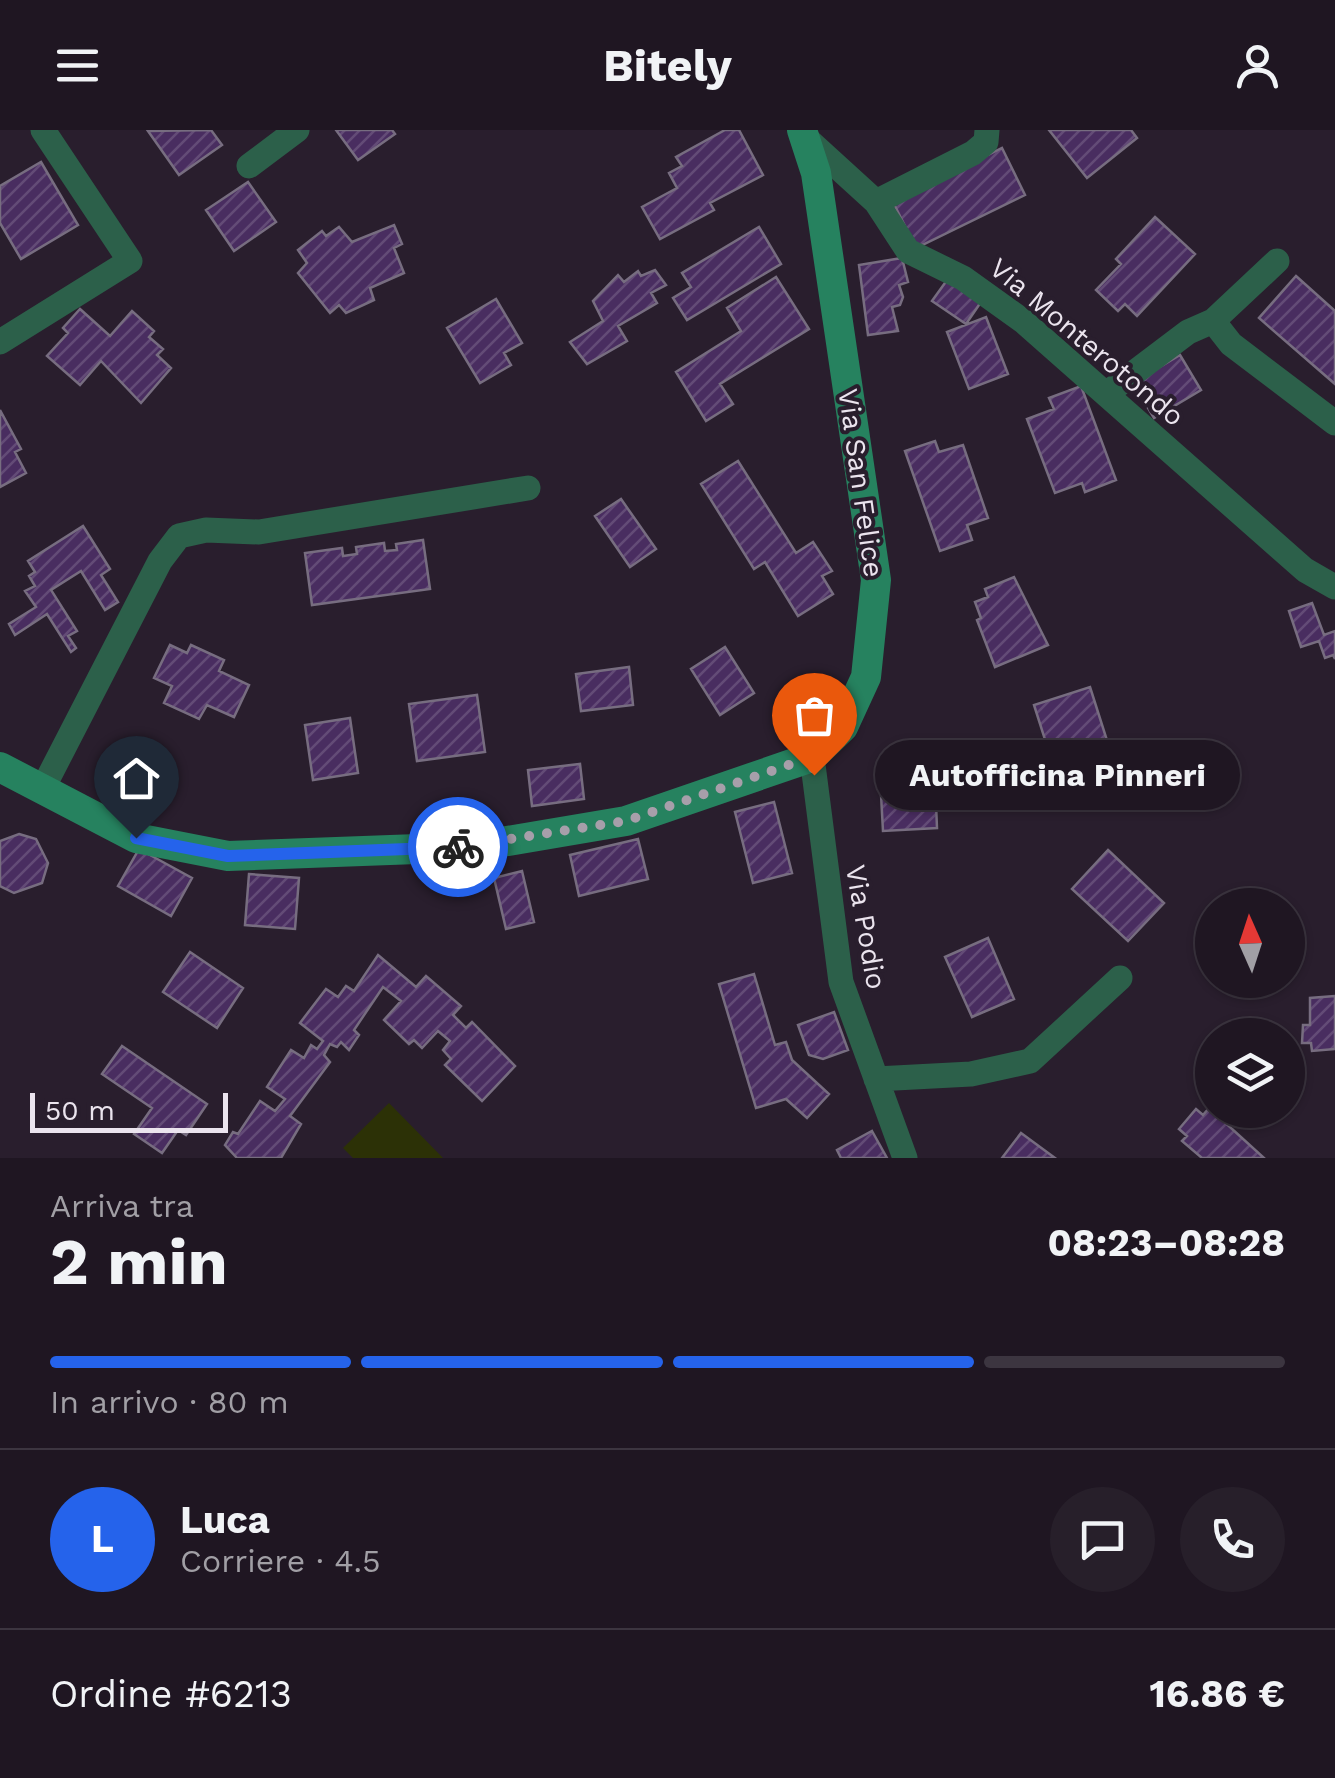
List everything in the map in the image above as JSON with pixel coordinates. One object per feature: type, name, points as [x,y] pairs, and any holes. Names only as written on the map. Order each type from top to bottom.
[{"type":"street","points":[[0,342],[130,261],[44,130]]},
{"type":"street","points":[[249,166],[297,130]]},
{"type":"street","points":[[876,202],[972,153],[986,142],[987,130]]},
{"type":"street","name":"Via Monterotondo","points":[[805,135],[876,202],[908,252],[963,278],[993,299],[1305,570],[1335,587]]},
{"type":"street","name":"Via San Felice","points":[[0,767],[136,838],[228,856],[472,847],[626,821],[812,757],[843,727],[866,677],[876,580],[805,135]]},
{"type":"street","points":[[1106,394],[1188,332],[1213,321],[1278,261]]},
{"type":"street","points":[[1213,321],[1230,344],[1335,423]]},
{"type":"street","points":[[42,790],[160,560],[178,536],[206,530],[259,532],[528,488]]},
{"type":"street","name":"Via Podio","points":[[812,757],[840,982],[905,1158]]},
{"type":"street","points":[[876,1079],[970,1074],[1030,1061],[1120,978]]},
{"type":"green space","points":[[389,1103],[443,1158],[353,1158],[343,1148]]},
{"type":"building","points":[[211,130],[222,145],[179,175],[148,131]]},
{"type":"building","points":[[336,130],[392,130],[395,134],[358,160]]},
{"type":"building","points":[[725,130],[739,130],[763,175],[710,203],[714,210],[660,239],[642,207],[677,188],[669,173],[682,166],[676,157]]},
{"type":"building","points":[[1049,130],[1131,130],[1137,138],[1087,178]]},
{"type":"building","points":[[1002,148],[1025,195],[916,248],[893,202]]},
{"type":"building","points":[[41,162],[78,225],[21,259],[0,223],[0,186]]},
{"type":"building","points":[[248,182],[276,222],[234,251],[206,210]]},
{"type":"building","points":[[1155,217],[1195,254],[1137,316],[1125,304],[1118,311],[1096,290],[1121,264],[1116,259]]},
{"type":"building","points":[[394,225],[402,244],[394,248],[404,273],[370,288],[374,300],[346,313],[339,305],[330,313],[298,273],[307,263],[298,250],[322,231],[326,236],[339,227],[352,242]]},
{"type":"building","points":[[759,227],[781,264],[687,320],[673,298],[691,287],[682,273]]},
{"type":"building","points":[[902,258],[908,282],[899,285],[903,297],[900,305],[892,307],[898,331],[868,335],[859,265]]},
{"type":"building","points":[[655,270],[666,285],[651,293],[657,303],[618,326],[627,341],[587,364],[570,342],[603,321],[593,301],[618,275],[624,282],[638,271],[641,276]]},
{"type":"building","points":[[950,276],[983,299],[966,324],[932,301]]},
{"type":"building","points":[[1296,276],[1335,311],[1335,384],[1259,318]]},
{"type":"building","points":[[776,277],[809,329],[720,384],[733,404],[706,421],[676,372],[741,331],[727,308]]},
{"type":"building","points":[[496,299],[522,343],[504,353],[511,365],[480,383],[447,328]]},
{"type":"building","points":[[80,309],[110,336],[132,311],[154,331],[149,337],[163,349],[157,355],[171,368],[141,403],[101,361],[80,385],[47,356],[68,333],[63,328]]},
{"type":"building","points":[[986,317],[1008,374],[969,389],[947,332]]},
{"type":"building","points":[[1180,355],[1201,390],[1154,418],[1133,383]]},
{"type":"building","points":[[1081,386],[1116,480],[1085,492],[1082,483],[1055,493],[1027,419],[1054,409],[1049,398]]},
{"type":"building","points":[[0,410],[21,449],[15,452],[26,473],[0,487]]},
{"type":"building","points":[[935,441],[939,452],[963,445],[988,518],[967,525],[972,540],[940,551],[905,451]]},
{"type":"building","points":[[738,461],[796,553],[813,542],[832,571],[822,576],[833,594],[798,616],[765,562],[754,569],[701,484]]},
{"type":"building","points":[[621,499],[656,549],[630,567],[595,516]]},
{"type":"building","points":[[83,526],[110,569],[101,575],[118,602],[105,610],[81,571],[51,590],[77,631],[68,636],[76,648],[71,652],[47,614],[15,635],[9,624],[36,607],[25,591],[35,586],[29,576],[35,572],[28,561]]},
{"type":"building","points":[[423,540],[430,589],[312,605],[305,553],[342,548],[343,556],[357,554],[356,547],[384,543],[385,551],[397,550],[396,544]]},
{"type":"building","points":[[1014,577],[1048,645],[995,667],[977,620],[981,618],[975,602],[988,597],[985,589]]},
{"type":"building","points":[[1312,603],[1324,635],[1335,631],[1335,659],[1333,655],[1325,658],[1319,641],[1301,647],[1289,611]]},
{"type":"building","points":[[170,645],[187,653],[191,645],[224,660],[219,671],[249,685],[234,717],[207,705],[199,719],[164,703],[172,686],[154,678]]},
{"type":"building","points":[[725,647],[754,693],[720,715],[691,669]]},
{"type":"building","points":[[629,667],[633,705],[581,711],[576,674]]},
{"type":"building","points":[[1090,687],[1118,775],[1062,793],[1034,705]]},
{"type":"building","points":[[477,695],[485,752],[417,761],[409,704]]},
{"type":"building","points":[[350,718],[358,773],[313,780],[305,725]]},
{"type":"building","points":[[919,748],[921,780],[935,779],[937,828],[883,831],[880,776],[890,776],[889,750]]},
{"type":"building","points":[[580,764],[584,799],[532,806],[528,770]]},
{"type":"building","points":[[774,802],[792,873],[753,883],[735,812]]},
{"type":"building","points":[[19,834],[36,839],[48,863],[42,883],[14,893],[0,886],[0,841]]},
{"type":"building","points":[[638,839],[648,879],[579,896],[570,855]]},
{"type":"building","points":[[139,849],[192,878],[171,916],[118,886]]},
{"type":"building","points":[[1108,850],[1164,903],[1128,941],[1072,889]]},
{"type":"building","points":[[522,871],[534,922],[506,929],[494,878]]},
{"type":"building","points":[[249,874],[299,878],[295,929],[245,925]]},
{"type":"building","points":[[988,938],[1014,999],[972,1017],[945,957]]},
{"type":"building","points":[[190,952],[243,988],[217,1028],[163,992]]},
{"type":"building","points":[[378,955],[416,987],[426,976],[461,1006],[453,1015],[466,1028],[472,1022],[515,1066],[482,1101],[445,1065],[451,1059],[443,1050],[450,1041],[438,1031],[422,1048],[414,1040],[409,1044],[384,1020],[401,1001],[383,987],[354,1030],[359,1035],[349,1050],[341,1042],[337,1047],[330,1044],[324,1055],[330,1062],[290,1116],[301,1124],[281,1158],[237,1158],[225,1145],[233,1132],[238,1134],[260,1101],[275,1111],[285,1099],[267,1087],[291,1050],[304,1058],[311,1045],[317,1049],[323,1041],[300,1023],[326,989],[338,997],[346,986],[354,991]]},
{"type":"building","points":[[754,974],[775,1045],[786,1042],[792,1060],[829,1094],[807,1118],[786,1099],[756,1108],[719,984]]},
{"type":"building","points":[[1335,996],[1335,1049],[1312,1051],[1311,1043],[1305,1043],[1310,998]]},
{"type":"building","points":[[834,1012],[848,1050],[823,1059],[809,1055],[798,1025]]},
{"type":"building","points":[[122,1046],[207,1104],[186,1135],[178,1130],[162,1153],[134,1134],[152,1108],[102,1074]]},
{"type":"building","points":[[1195,1110],[1195,1128],[1231,1128],[1264,1158],[1202,1158],[1182,1141],[1187,1136],[1179,1129]]},
{"type":"building","points":[[872,1131],[887,1158],[841,1158],[837,1150]]},
{"type":"building","points":[[1021,1133],[1055,1158],[1002,1158]]},
{"type":"way so far","points":[[458,847],[626,821],[812,757],[814,775]]},
{"type":"place","name":"Autofficina Pinneri","points":[[814,775]]},
{"type":"route","points":[[136,838],[228,856],[458,847]]}]
